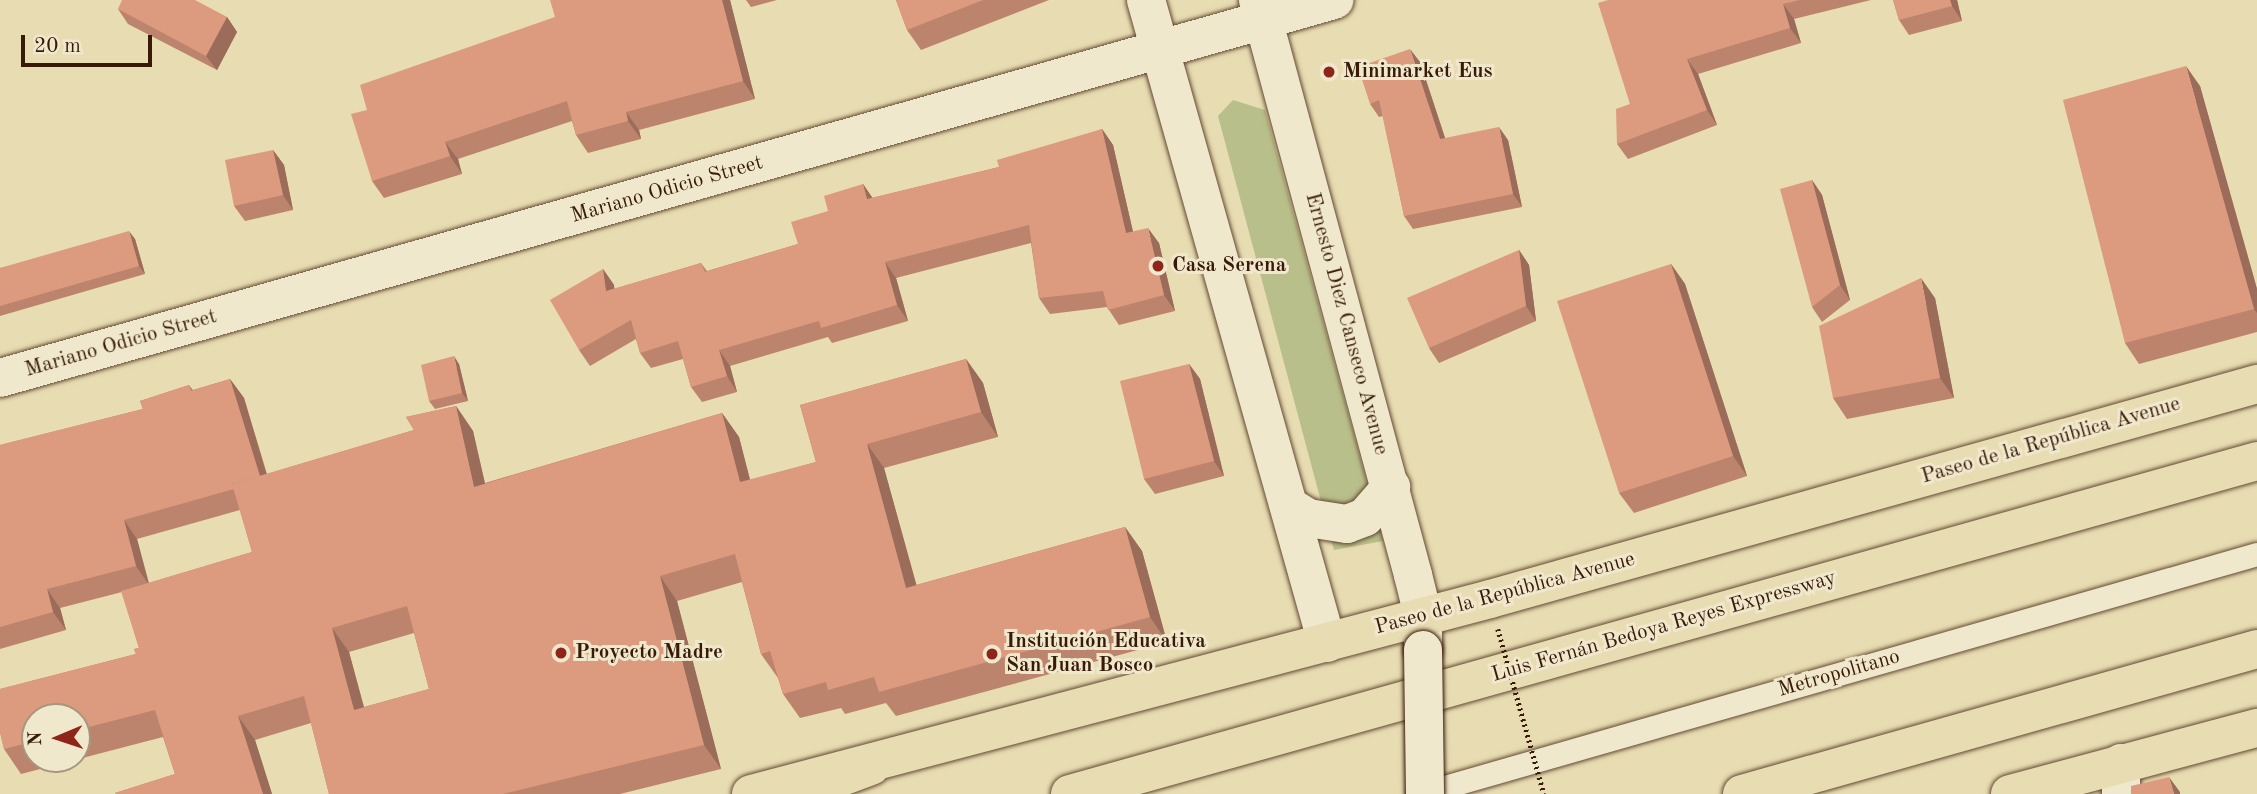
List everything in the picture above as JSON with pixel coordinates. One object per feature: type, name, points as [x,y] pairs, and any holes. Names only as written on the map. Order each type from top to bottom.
[{"type":"main road","name":"Paseo de la República Avenue","points":[[751,794],[871,765],[1327,643],[1423,632],[2257,384]]},
{"type":"main road","name":"Luis Fernán Bedoya Reyes Expressway","points":[[1070,794],[2257,461]]},
{"type":"main road","points":[[1742,794],[2257,649]]},
{"type":"main road","points":[[2010,794],[2121,778],[2257,728]]},
{"type":"main road","points":[[796,794],[871,765]]},
{"type":"street","points":[[1146,0],[1327,643]]},
{"type":"street","name":"Mariano Odicio Street","points":[[0,378],[1160,50],[1261,11],[1334,0]]},
{"type":"street","name":"Ernesto Diez Canseco Avenue","points":[[1261,11],[1391,487],[1423,632],[1423,794]]},
{"type":"street","points":[[1289,506],[1308,518],[1347,524],[1365,517],[1391,487]]},
{"type":"lane","name":"Metropolitano","points":[[1423,794],[2257,554]]},
{"type":"path","points":[[1498,629],[1544,794]]},
{"type":"green space","points":[[1233,100],[1265,110],[1383,541],[1334,550],[1218,116]]},
{"type":"building","points":[[122,0],[195,0],[227,17],[206,56],[118,9]]},
{"type":"building","points":[[550,0],[722,0],[743,81],[626,112],[628,121],[576,135],[567,101],[445,142],[450,156],[372,181],[351,114],[367,110],[360,85],[555,17]]},
{"type":"building","points":[[896,0],[983,0],[907,30]]},
{"type":"building","points":[[1608,0],[1800,0],[1783,4],[1790,28],[1687,59],[1707,110],[1617,144],[1616,109],[1630,104],[1598,3]]},
{"type":"building","points":[[1893,0],[1950,0],[1952,6],[1899,20]]},
{"type":"building","points":[[1410,49],[1440,139],[1499,127],[1513,194],[1404,216],[1379,100],[1370,104],[1358,67]]},
{"type":"building","points":[[2186,66],[2254,309],[2125,343],[2063,100]]},
{"type":"building","points":[[1102,129],[1126,233],[1148,228],[1164,295],[1108,310],[1103,291],[1039,298],[1029,225],[885,262],[897,305],[821,328],[819,321],[719,350],[727,376],[691,387],[678,341],[640,353],[631,320],[579,350],[550,300],[603,269],[606,291],[701,263],[705,272],[798,244],[791,222],[828,211],[824,196],[863,184],[867,199],[999,167],[997,160]]},
{"type":"building","points":[[273,150],[283,195],[234,206],[225,160]]},
{"type":"building","points":[[1812,180],[1840,285],[1812,307],[1780,189]]},
{"type":"building","points":[[129,231],[139,266],[0,306],[0,268]]},
{"type":"building","points":[[1519,250],[1526,306],[1429,348],[1407,298]]},
{"type":"building","points":[[1671,264],[1733,456],[1619,493],[1557,301]]},
{"type":"building","points":[[1921,278],[1940,378],[1833,398],[1819,326]]},
{"type":"building","points":[[454,356],[462,393],[429,401],[421,365]]},
{"type":"building","points":[[966,359],[981,412],[867,444],[906,588],[1125,527],[1150,617],[879,692],[874,677],[828,690],[826,682],[783,694],[770,651],[761,654],[735,554],[660,576],[704,745],[503,794],[329,794],[304,696],[238,716],[263,794],[116,794],[175,774],[155,710],[91,726],[91,703],[21,703],[21,745],[4,749],[0,732],[0,689],[136,654],[134,649],[139,648],[121,591],[252,552],[232,484],[414,430],[406,417],[456,406],[474,487],[722,413],[740,482],[816,462],[800,405]],"holes":[[[407,606],[429,689],[354,710],[332,628]]]},
{"type":"building","points":[[1189,364],[1214,461],[1144,479],[1120,381]]},
{"type":"building","points":[[230,379],[260,476],[232,484],[234,489],[124,520],[136,566],[47,589],[53,612],[0,627],[0,445],[143,409],[140,401],[189,385],[191,391]]},
{"type":"building","points":[[2169,777],[2174,794],[2131,794],[2131,786]]},
{"type":"place","name":"Minimarket Eus","points":[[1329,72]]},
{"type":"place","name":"Casa Serena","points":[[1158,266]]},
{"type":"place","name":"Proyecto Madre","points":[[561,653]]},
{"type":"place","name":"Institución Educativa San Juan Bosco","points":[[992,654]]}]
